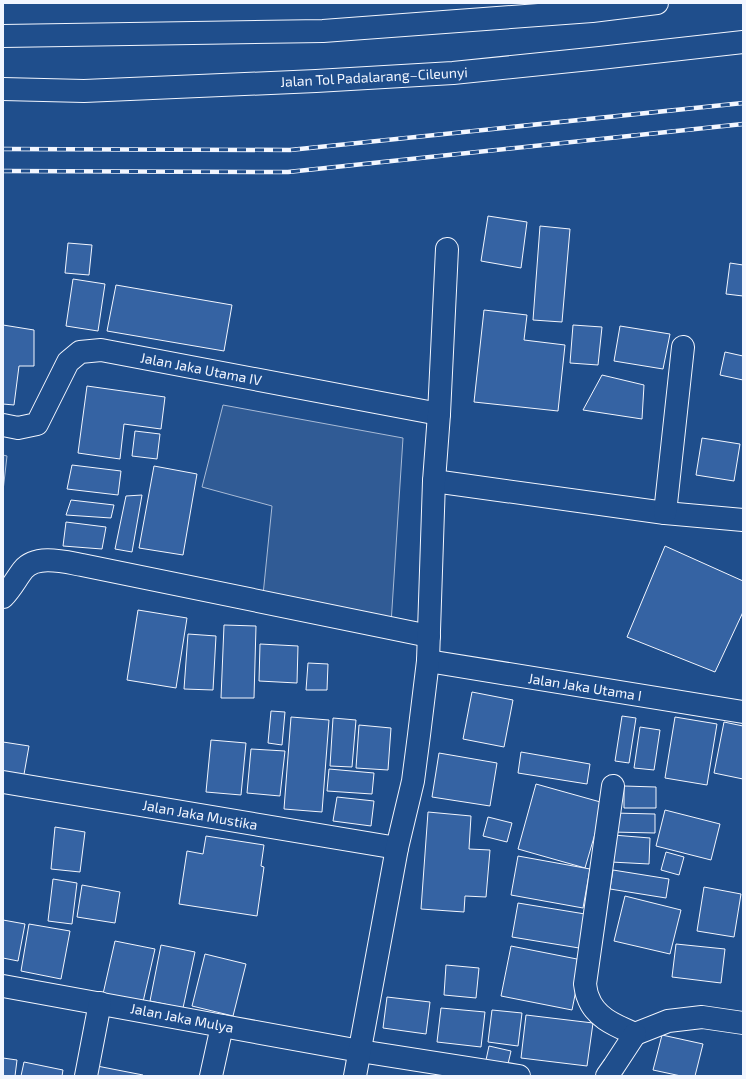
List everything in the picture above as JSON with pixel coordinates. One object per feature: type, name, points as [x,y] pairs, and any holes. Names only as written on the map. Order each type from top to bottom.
[{"type":"main road","points":[[3,36],[323,31],[592,11],[657,3]]},
{"type":"main road","name":"Jalan Tol Padalarang–Cileunyi","points":[[3,89],[84,91],[316,81],[446,73],[743,42]]},
{"type":"main road","points":[[355,1076],[397,848],[413,781],[428,661],[434,481],[439,414],[447,249]]},
{"type":"main road","points":[[664,513],[683,347]]},
{"type":"main road","name":"Jalan Jaka Utama IV","points":[[3,425],[18,428],[37,424],[68,362],[80,352],[101,350],[439,414]]},
{"type":"main road","points":[[434,481],[664,513],[743,520]]},
{"type":"main road","points":[[3,597],[9,591],[24,568],[33,562],[50,560],[90,566],[428,636]]},
{"type":"main road","name":"Jalan Jaka Utama I","points":[[428,661],[743,712]]},
{"type":"main road","name":"Jalan Jaka Mustika","points":[[3,782],[397,848]]},
{"type":"main road","points":[[613,786],[586,984],[587,996],[592,1006],[601,1016],[615,1025],[635,1034]]},
{"type":"main road","name":"Jalan Jaka Mulya","points":[[3,986],[360,1051],[519,1076]]},
{"type":"main road","points":[[86,1076],[100,1003]]},
{"type":"main road","points":[[607,1076],[635,1034],[668,1021],[702,1017],[743,1023]]},
{"type":"main road","points":[[211,1076],[222,1026]]},
{"type":"shaded area","points":[[223,405],[403,438],[391,624],[263,595],[272,506],[202,487]]},
{"type":"shaded area","points":[[3,455],[7,456],[3,491]]},
{"type":"building","points":[[488,216],[527,222],[521,268],[481,261]]},
{"type":"building","points":[[540,226],[570,229],[562,322],[533,320]]},
{"type":"building","points":[[68,243],[92,245],[89,275],[65,273]]},
{"type":"building","points":[[730,263],[743,265],[743,296],[726,294]]},
{"type":"building","points":[[73,279],[105,284],[98,331],[66,326]]},
{"type":"building","points":[[116,285],[232,305],[224,351],[107,331]]},
{"type":"building","points":[[484,310],[527,315],[524,340],[565,345],[558,411],[474,402]]},
{"type":"building","points":[[3,325],[34,330],[34,366],[19,366],[14,405],[3,404]]},
{"type":"building","points":[[573,325],[602,327],[598,365],[570,363]]},
{"type":"building","points":[[620,326],[670,334],[663,369],[614,361]]},
{"type":"building","points":[[725,352],[743,356],[743,380],[720,375]]},
{"type":"building","points":[[602,375],[644,385],[642,419],[583,410]]},
{"type":"building","points":[[87,386],[165,397],[161,429],[124,424],[120,459],[78,453]]},
{"type":"building","points":[[135,431],[160,434],[157,459],[132,456]]},
{"type":"building","points":[[702,438],[740,444],[734,481],[696,475]]},
{"type":"building","points":[[72,465],[121,471],[118,495],[67,489]]},
{"type":"building","points":[[154,466],[197,474],[183,555],[139,548]]},
{"type":"building","points":[[142,495],[132,552],[115,549],[126,496]]},
{"type":"building","points":[[71,500],[114,505],[111,518],[66,515]]},
{"type":"building","points":[[66,522],[106,527],[102,549],[63,546]]},
{"type":"building","points":[[665,546],[743,581],[743,612],[715,672],[627,637]]},
{"type":"building","points":[[138,610],[187,618],[176,688],[127,680]]},
{"type":"building","points":[[224,625],[256,626],[254,698],[221,698]]},
{"type":"building","points":[[188,634],[216,636],[213,690],[184,689]]},
{"type":"building","points":[[260,644],[298,646],[297,683],[259,681]]},
{"type":"building","points":[[308,663],[328,664],[327,690],[306,690]]},
{"type":"building","points":[[472,692],[513,700],[504,747],[463,739]]},
{"type":"building","points":[[271,711],[285,712],[282,745],[268,743]]},
{"type":"building","points":[[622,716],[636,718],[629,763],[615,761]]},
{"type":"building","points":[[291,717],[329,720],[322,812],[284,809]]},
{"type":"building","points":[[675,717],[717,724],[707,785],[665,778]]},
{"type":"building","points":[[333,718],[356,720],[352,767],[330,766]]},
{"type":"building","points":[[724,722],[743,726],[743,779],[714,773]]},
{"type":"building","points":[[359,725],[391,728],[388,770],[356,768]]},
{"type":"building","points":[[640,727],[660,730],[654,770],[634,768]]},
{"type":"building","points":[[211,740],[246,743],[241,795],[206,792]]},
{"type":"building","points":[[3,742],[29,746],[23,780],[3,776]]},
{"type":"building","points":[[251,749],[285,751],[280,796],[247,793]]},
{"type":"building","points":[[521,752],[590,764],[587,784],[518,773]]},
{"type":"building","points":[[439,753],[497,763],[490,806],[432,797]]},
{"type":"building","points":[[329,769],[374,773],[372,794],[327,791]]},
{"type":"building","points":[[536,784],[604,803],[585,868],[518,849]]},
{"type":"building","points":[[624,786],[656,787],[656,808],[624,808]]},
{"type":"building","points":[[337,797],[374,801],[371,826],[333,821]]},
{"type":"building","points":[[665,810],[720,824],[711,860],[656,846]]},
{"type":"building","points":[[428,812],[471,816],[469,849],[490,850],[486,897],[465,896],[464,912],[421,909]]},
{"type":"building","points":[[613,813],[655,814],[655,833],[612,832]]},
{"type":"building","points":[[488,817],[512,823],[507,842],[483,836]]},
{"type":"building","points":[[55,827],[85,832],[80,872],[51,869]]},
{"type":"building","points":[[613,835],[650,838],[649,864],[611,862]]},
{"type":"building","points":[[206,836],[264,845],[261,866],[264,867],[257,916],[179,904],[187,851],[203,854]]},
{"type":"building","points":[[666,852],[684,857],[679,875],[661,870]]},
{"type":"building","points":[[518,856],[590,869],[583,908],[511,895]]},
{"type":"building","points":[[613,870],[669,879],[666,898],[610,889]]},
{"type":"building","points":[[53,879],[77,883],[72,924],[48,921]]},
{"type":"building","points":[[82,885],[120,892],[115,923],[77,917]]},
{"type":"building","points":[[704,887],[741,894],[734,937],[697,931]]},
{"type":"building","points":[[625,896],[681,910],[670,954],[614,941]]},
{"type":"building","points":[[518,903],[585,914],[579,948],[512,937]]},
{"type":"building","points":[[3,920],[25,924],[18,961],[3,958]]},
{"type":"building","points":[[29,924],[70,931],[61,979],[21,971]]},
{"type":"building","points":[[115,941],[155,949],[143,1002],[103,994]]},
{"type":"building","points":[[676,944],[725,949],[721,983],[672,977]]},
{"type":"building","points":[[161,945],[195,952],[183,1008],[150,1001]]},
{"type":"building","points":[[511,946],[582,960],[572,1010],[501,996]]},
{"type":"building","points":[[205,954],[246,964],[233,1016],[192,1006]]},
{"type":"building","points":[[446,965],[479,968],[476,998],[444,995]]},
{"type":"building","points":[[387,997],[430,1002],[426,1034],[383,1028]]},
{"type":"building","points":[[441,1008],[485,1012],[481,1047],[437,1042]]},
{"type":"building","points":[[492,1010],[522,1013],[518,1046],[488,1042]]},
{"type":"building","points":[[526,1015],[593,1023],[587,1066],[521,1058]]},
{"type":"building","points":[[662,1035],[703,1044],[695,1076],[681,1076],[653,1070]]},
{"type":"building","points":[[489,1046],[511,1051],[508,1064],[486,1060]]},
{"type":"building","points":[[3,1058],[17,1060],[15,1076],[3,1076]]},
{"type":"building","points":[[24,1062],[63,1070],[62,1076],[21,1076]]},
{"type":"building","points":[[97,1066],[143,1075],[95,1076]]},
{"type":"railway","points":[[3,149],[290,150],[743,103]]},
{"type":"railway","points":[[3,171],[288,172],[743,124]]}]
